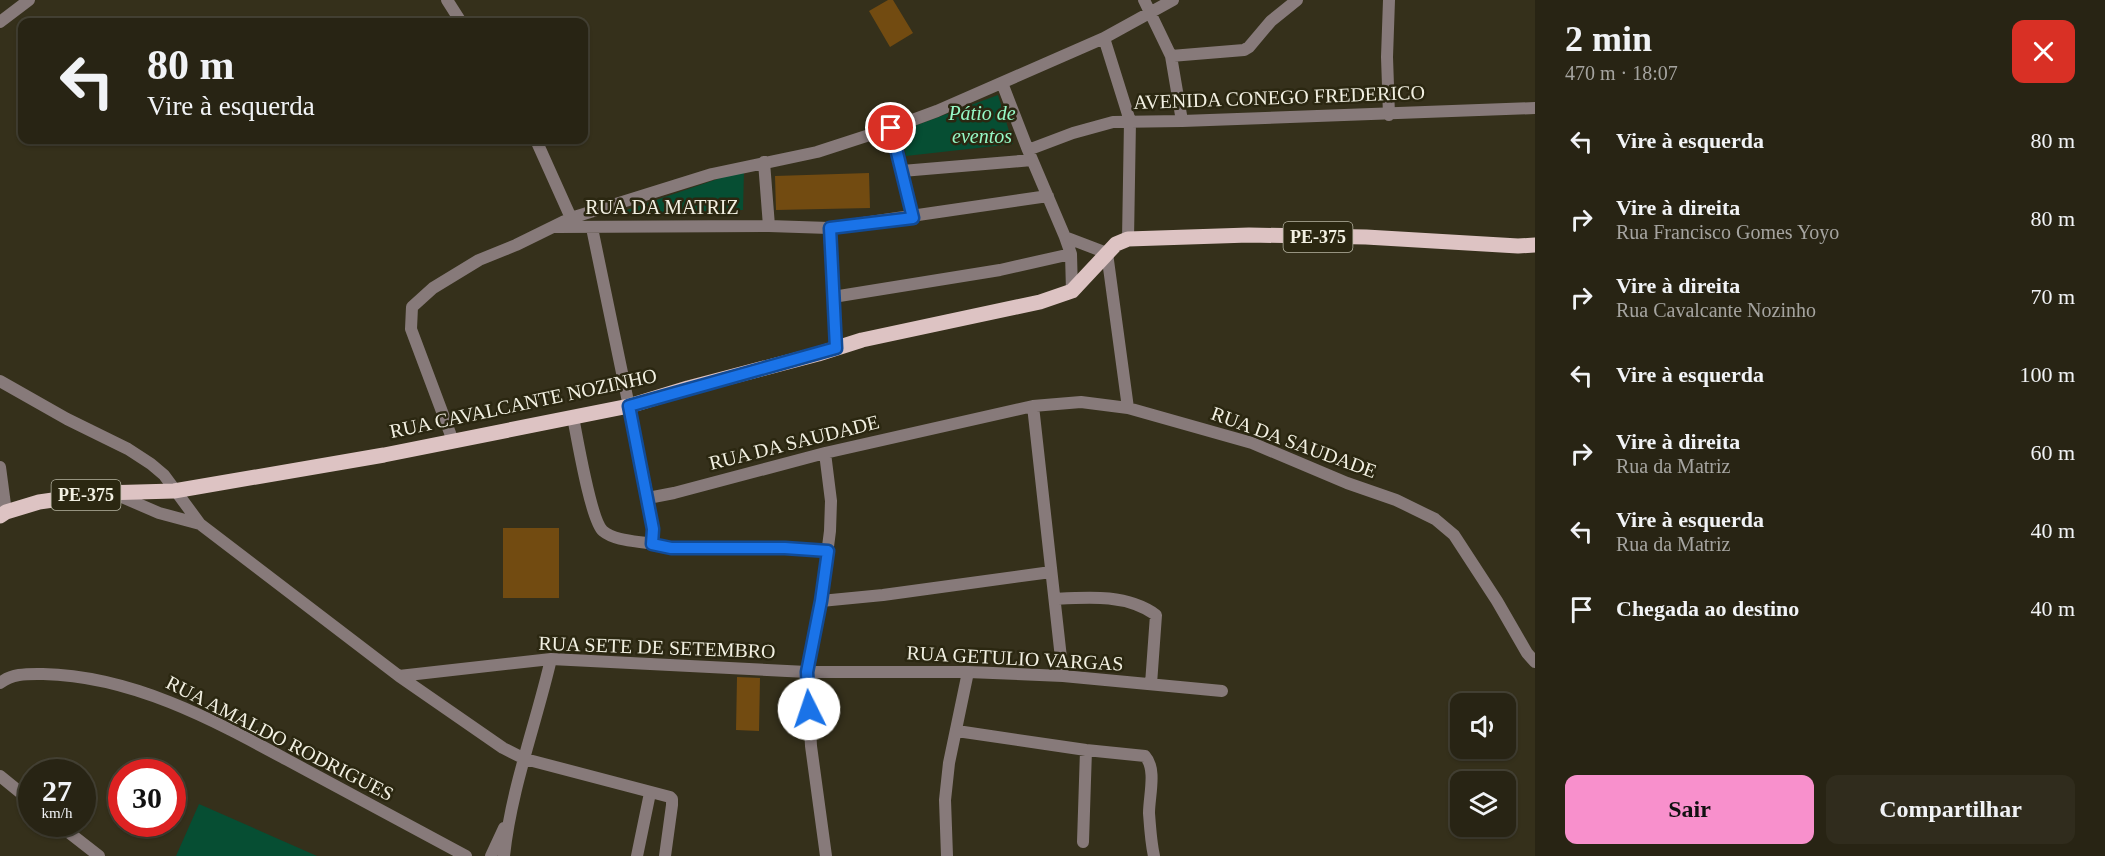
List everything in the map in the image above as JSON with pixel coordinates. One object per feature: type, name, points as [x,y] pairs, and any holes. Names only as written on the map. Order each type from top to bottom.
[{"type":"main road","name":"PE-375","points":[[1128,239],[1249,236],[1366,237],[1518,246],[1535,245]]},
{"type":"main road","points":[[1072,291],[1116,244],[1128,239]]},
{"type":"main road","name":"RUA CAVALCANTE NOZINHO","points":[[174,491],[453,441],[629,406],[862,340],[1014,308],[1072,291]]},
{"type":"main road","name":"PE-375","points":[[3,514],[39,502],[102,493],[174,491]]},
{"type":"street","points":[[0,22],[29,0]]},
{"type":"street","points":[[447,0],[458,18]]},
{"type":"street","points":[[1144,0],[1171,56],[1182,122]]},
{"type":"street","points":[[453,441],[411,329],[412,307],[433,288],[473,263],[571,218],[712,174],[845,144],[938,111],[1104,38],[1173,0]]},
{"type":"street","points":[[1171,56],[1244,50],[1271,21],[1297,0]]},
{"type":"street","points":[[1389,0],[1387,57],[1389,115]]},
{"type":"street","points":[[1104,38],[1130,121],[1128,239]]},
{"type":"street","points":[[1002,83],[1071,254],[1072,291]]},
{"type":"street","name":"AVENIDA CONEGO FREDERICO","points":[[902,171],[1030,155],[1095,126],[1130,121],[1182,122],[1535,108]]},
{"type":"street","points":[[891,128],[913,218]]},
{"type":"street","points":[[538,144],[571,218]]},
{"type":"street","name":"RUA DA MATRIZ","points":[[764,162],[769,226]]},
{"type":"street","name":"RUA DA MATRIZ","points":[[555,227],[830,228],[913,218],[1048,196]]},
{"type":"street","points":[[592,228],[648,498],[653,529],[652,544]]},
{"type":"street","points":[[830,228],[836,348]]},
{"type":"street","points":[[1065,237],[1107,253],[1128,408]]},
{"type":"street","points":[[833,297],[1000,270],[1071,254]]},
{"type":"street","points":[[0,381],[67,419],[128,449],[164,475],[200,524],[399,676],[503,748],[525,759],[672,799],[665,856]]},
{"type":"street","name":"RUA DA SAUDADE","points":[[648,498],[825,453],[1033,406],[1081,402],[1128,408],[1252,443],[1347,483],[1413,507],[1435,519],[1446,527],[1459,542],[1527,653],[1535,662]]},
{"type":"street","points":[[1033,406],[1063,676]]},
{"type":"street","points":[[573,417],[599,527],[610,535],[671,548],[785,548],[828,551]]},
{"type":"street","points":[[825,453],[831,501],[830,531],[821,601],[807,672],[812,746],[826,856]]},
{"type":"street","points":[[0,467],[3,514]]},
{"type":"street","points":[[115,494],[159,513],[200,524]]},
{"type":"street","points":[[821,601],[883,596],[1051,572]]},
{"type":"street","points":[[1055,599],[1095,596],[1121,600],[1146,607],[1156,615],[1151,684]]},
{"type":"street","points":[[504,856],[508,822],[551,659]]},
{"type":"street","name":"RUA SETE DE SETEMBRO","points":[[399,676],[551,659],[807,672]]},
{"type":"street","name":"RUA GETULIO VARGAS","points":[[807,672],[968,672],[1063,676],[1221,691]]},
{"type":"street","points":[[946,856],[945,800],[949,764],[968,672]]},
{"type":"street","name":"RUA AMALDO RODRIGUES","points":[[0,682],[22,674],[53,675],[112,683],[148,693],[260,746],[466,856]]},
{"type":"street","points":[[957,731],[1086,750],[1140,754],[1147,758],[1151,769],[1149,813],[1154,856]]},
{"type":"street","points":[[1083,842],[1086,750]]},
{"type":"street","points":[[0,776],[18,791]]},
{"type":"street","points":[[637,856],[655,794]]},
{"type":"street","points":[[491,856],[508,822]]},
{"type":"street","points":[[75,837],[99,856]]},
{"type":"green space","name":"Pátio de eventos","points":[[998,95],[1013,144],[906,156],[901,131]]},
{"type":"green space","points":[[744,170],[743,210],[612,215]]},
{"type":"green space","points":[[199,804],[317,856],[176,856]]},
{"type":"building","points":[[888,0],[893,0],[913,33],[890,47],[869,11]]},
{"type":"building","points":[[869,173],[870,208],[776,210],[775,176]]},
{"type":"building","points":[[503,528],[559,528],[559,598],[503,598]]},
{"type":"building","points":[[737,677],[760,678],[759,731],[736,730]]},
{"type":"route","points":[[809,709],[807,672],[828,551],[785,548],[671,548],[652,544],[654,535],[648,498],[629,406],[836,348],[830,228],[913,218],[891,128]]}]
